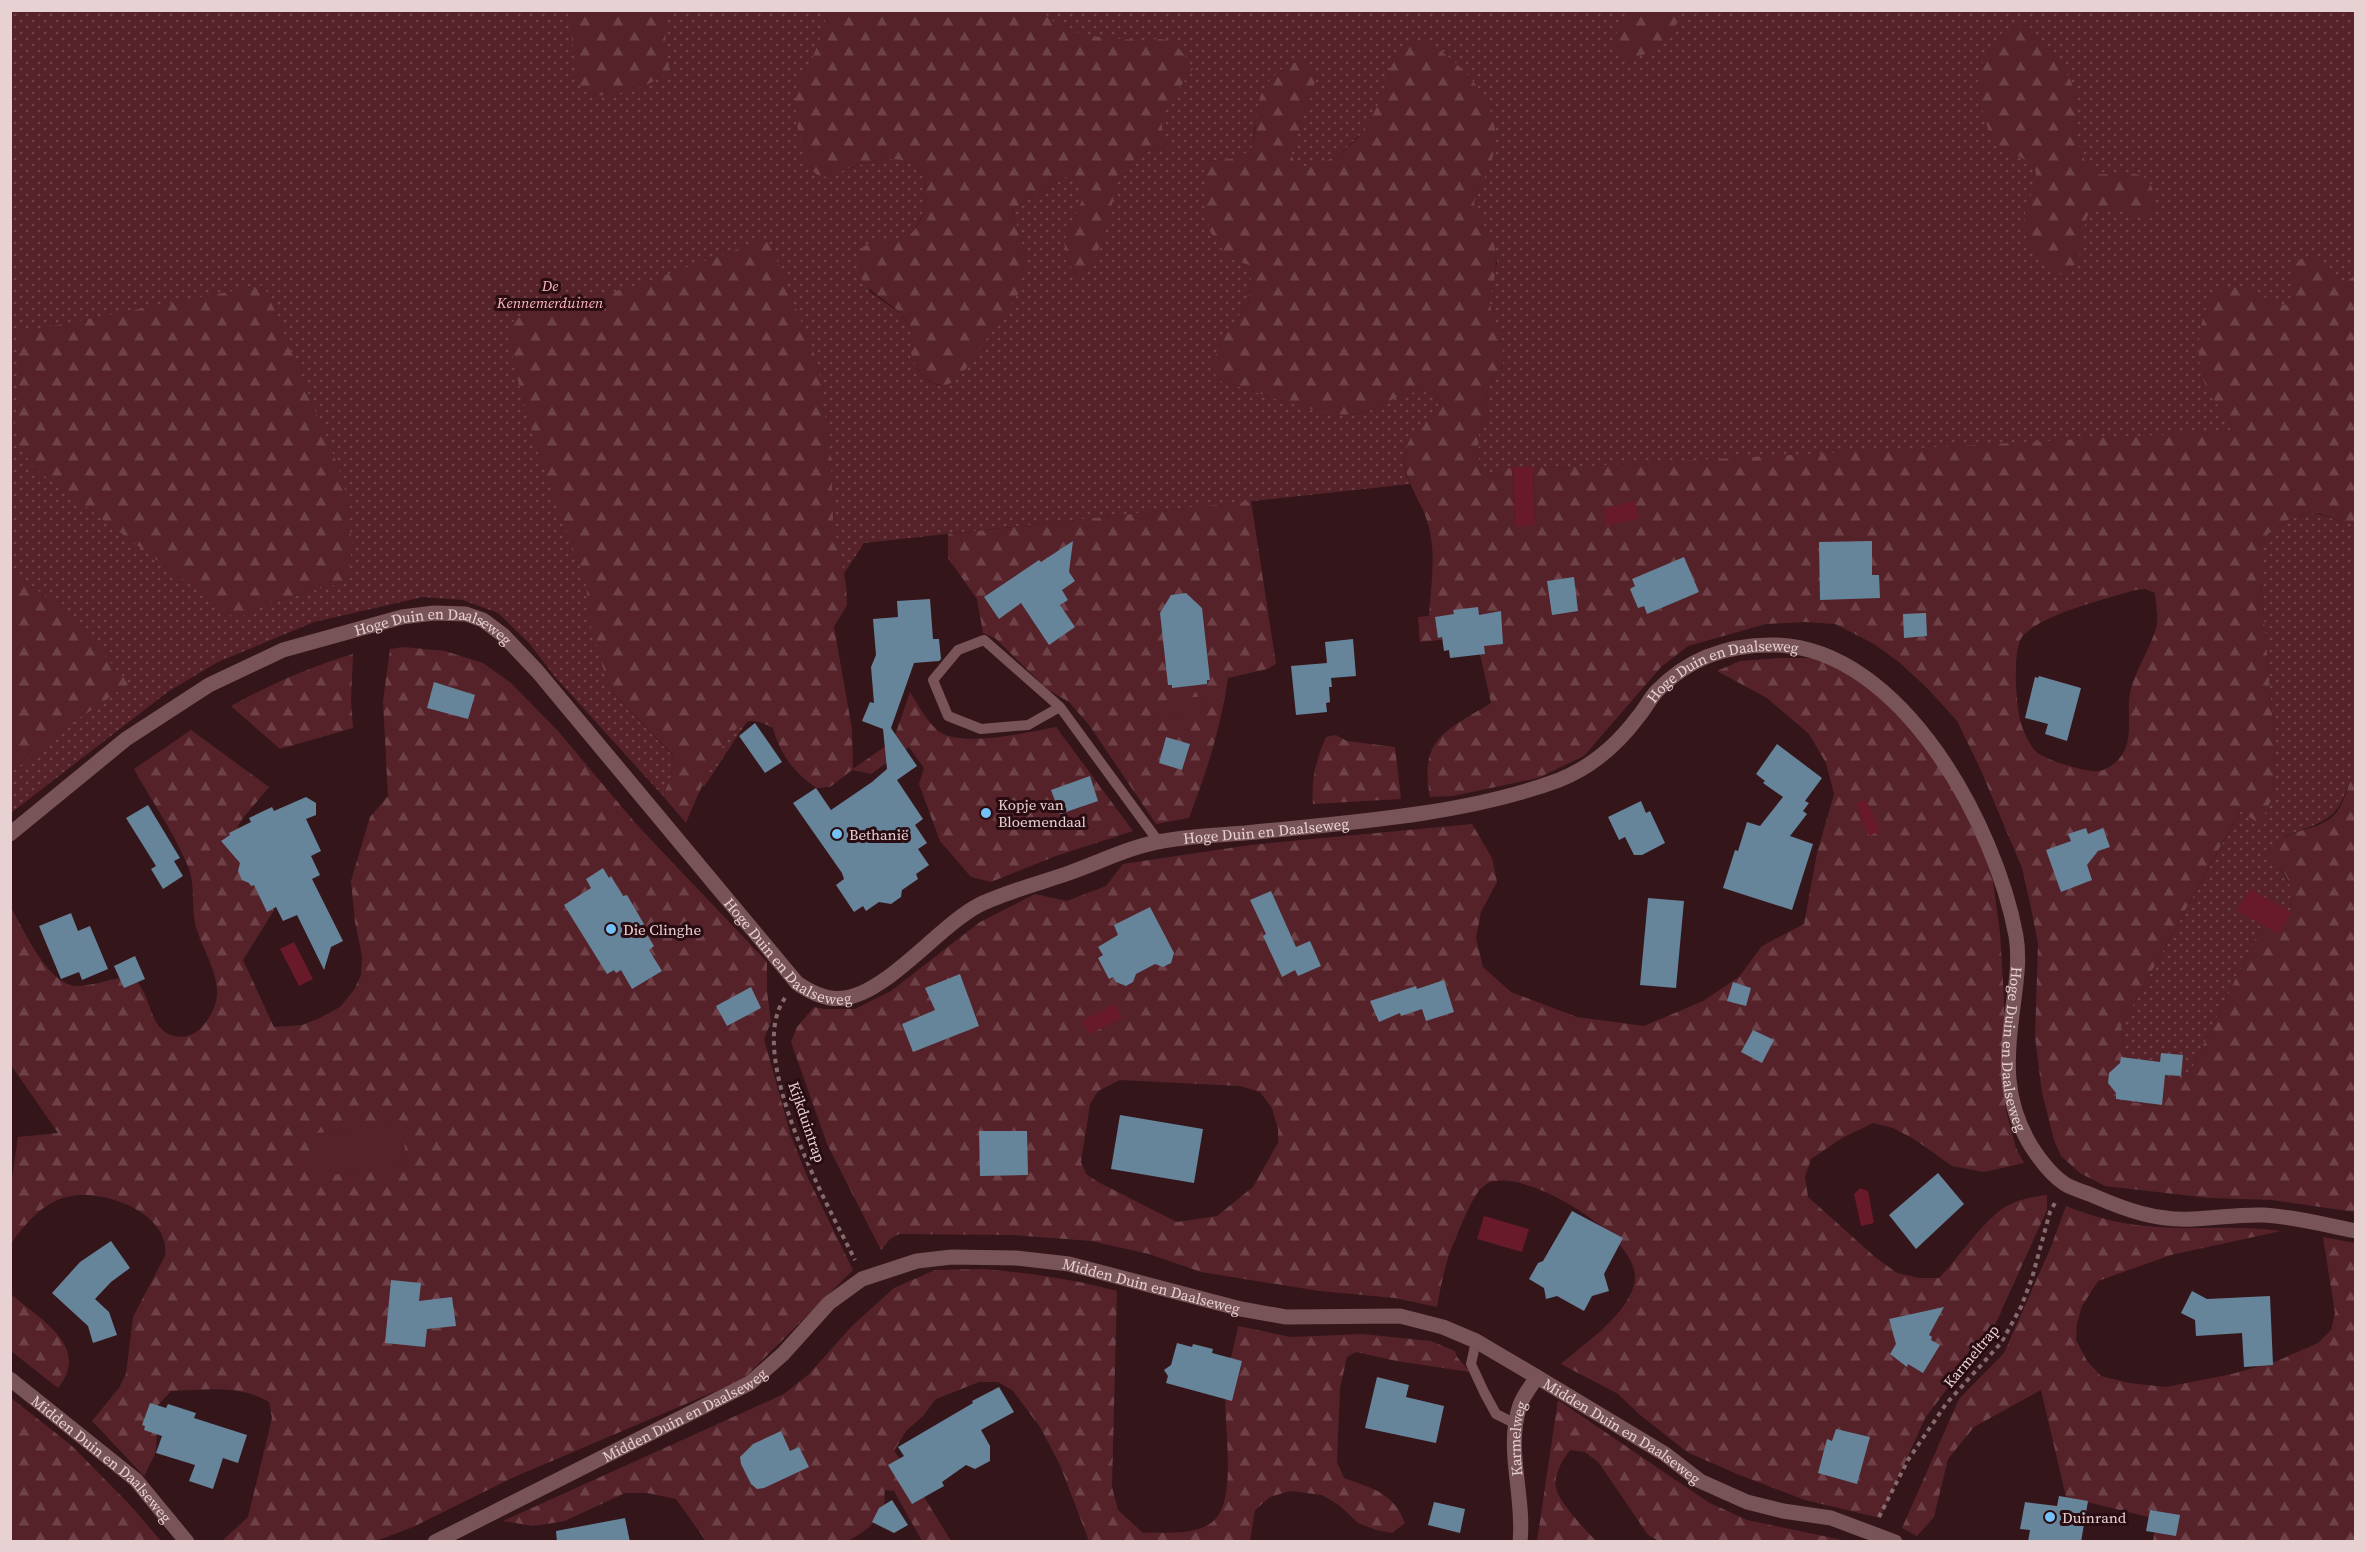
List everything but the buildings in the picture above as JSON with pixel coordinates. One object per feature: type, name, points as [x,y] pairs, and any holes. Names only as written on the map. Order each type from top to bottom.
[{"type":"street","name":"Hoge Duin en Daalseweg","points":[[10,834],[126,738],[208,685],[284,651],[402,617],[434,613],[466,614],[483,620],[503,635],[537,672],[796,983],[822,996],[848,998],[877,984],[978,906],[1158,841],[1403,816],[1483,801],[1536,788],[1578,772],[1605,754],[1640,716],[1653,696],[1671,678],[1695,662],[1718,650],[1778,645],[1811,651],[1847,665],[1911,717],[1944,762],[1978,823],[2007,898],[2019,960],[2010,1028],[2008,1078],[2013,1109],[2040,1161],[2066,1184],[2120,1207],[2152,1217],[2188,1220],[2264,1215],[2306,1220],[2355,1231]]},
{"type":"street","name":"Midden Duin en Daalseweg","points":[[435,1542],[750,1383],[783,1354],[829,1304],[862,1279],[917,1261],[962,1257],[1016,1258],[1069,1264],[1240,1309],[1286,1317],[1400,1316],[1443,1327],[1476,1341],[1537,1377],[1665,1454],[1700,1481],[1747,1502],[1783,1511],[1831,1518],[1874,1532],[1895,1542]]},
{"type":"street","name":"Karmelweg","points":[[1520,1542],[1520,1493],[1515,1452],[1516,1424],[1520,1404],[1537,1377]]},
{"type":"street","name":"Midden Duin en Daalseweg","points":[[10,1379],[136,1480],[188,1542]]},
{"type":"lane","points":[[1060,707],[1028,725],[981,729],[948,716],[933,680],[957,650],[984,640],[1060,707],[1158,841]]},
{"type":"lane","points":[[1476,1341],[1471,1364],[1484,1392],[1496,1414],[1516,1424]]},
{"type":"path","name":"Kijkduintrap","points":[[796,983],[779,1007],[774,1060],[803,1154],[857,1265]]},
{"type":"path","name":"Karmeltrap","points":[[1874,1532],[1878,1518],[1908,1460],[1946,1404],[2001,1343],[2021,1307],[2032,1278],[2050,1212],[2066,1184]]},
{"type":"green space","points":[[1636,10],[1681,11],[1674,29],[1661,44],[1635,58],[1625,60],[1614,50],[1617,31]]},
{"type":"green space","name":"De Kennemerduinen","points":[[10,11],[2355,11],[2355,427],[1553,468],[1512,467],[1491,475],[1480,465],[1478,452],[1479,434],[1489,416],[1486,402],[1488,388],[1493,375],[1503,366],[1500,339],[1494,326],[1489,301],[1497,262],[1493,242],[1475,212],[1474,202],[1488,169],[1494,146],[1494,124],[1490,112],[1358,136],[1332,159],[1308,168],[1294,163],[1289,153],[1255,125],[1250,152],[1230,159],[1203,161],[1239,261],[1249,265],[1251,279],[1248,302],[1218,347],[1218,380],[1309,408],[1344,414],[1368,411],[1414,392],[1436,395],[1440,402],[1407,448],[1405,470],[1410,484],[864,543],[704,787],[606,675],[613,693],[673,756],[671,777],[663,796],[556,678],[529,643],[498,613],[463,600],[423,597],[314,622],[218,662],[169,691],[11,813]],"holes":[[[1161,132],[1169,147],[1145,152],[1120,170],[1114,192],[1077,276],[1068,262],[1064,243],[1083,200],[1080,180],[1067,176],[1012,210],[1027,260],[963,373],[940,386],[928,381],[918,370],[910,327],[900,313],[869,291],[876,241],[904,239],[919,223],[926,198],[922,175],[916,166],[906,161],[888,159],[867,163],[830,176],[819,158]],[[349,569],[348,581],[275,601],[249,612]]]},
{"type":"green space","points":[[568,11],[667,11],[665,47],[669,72],[633,90],[594,96],[578,84]]},
{"type":"green space","points":[[827,11],[1043,11],[1052,20],[1075,32],[1102,38],[1165,40],[1182,52],[1193,69],[1172,97],[1163,115],[1164,135],[1169,147],[1145,152],[1120,170],[1106,229],[1094,259],[1086,270],[1077,276],[1068,262],[1064,243],[1082,200],[1079,180],[1067,176],[1012,210],[1027,260],[1018,294],[963,373],[946,385],[932,382],[916,367],[911,353],[909,326],[902,315],[865,284],[860,275],[859,263],[863,247],[876,241],[903,239],[910,234],[921,219],[926,191],[922,174],[909,162],[889,159],[821,176],[812,169],[806,159],[797,126],[797,91],[800,79],[817,47]]},
{"type":"green space","points":[[2020,26],[2035,33],[2041,39],[2069,78],[2076,98],[2079,144],[2087,165],[2096,174],[2125,173],[2142,176],[2152,188],[2153,209],[2144,218],[2118,209],[2092,208],[2087,216],[2078,260],[2063,274],[2041,262],[2026,236],[2025,213],[2036,177],[2035,170],[2028,162],[2001,148],[1994,141],[1979,96],[1978,75],[1984,61],[2001,34]]},
{"type":"green space","points":[[1423,41],[1450,58],[1475,83],[1491,113],[1495,130],[1495,146],[1491,160],[1474,202],[1477,214],[1492,239],[1495,249],[1494,284],[1490,303],[1503,350],[1503,366],[1493,375],[1488,388],[1486,402],[1489,416],[1479,434],[1478,452],[1480,465],[1491,475],[1512,467],[1515,526],[1535,525],[1533,467],[1553,468],[2231,431],[2206,386],[2200,364],[2199,340],[2203,317],[2211,295],[2225,289],[2244,288],[2287,305],[2294,292],[2291,266],[2304,258],[2321,263],[2335,280],[2345,282],[2355,276],[2355,522],[2344,522],[2318,513],[2307,513],[2288,520],[2268,534],[2261,547],[2261,583],[2275,746],[2273,796],[2260,824],[2240,811],[2121,1027],[2125,1051],[2134,1073],[2112,1070],[2108,1099],[2160,1106],[2164,1076],[2182,1078],[2191,1070],[2263,923],[2291,912],[2290,885],[2267,852],[2282,838],[2329,820],[2336,813],[2345,796],[2355,764],[2355,1212],[2272,1200],[2209,1198],[2105,1186],[2080,1173],[2061,1156],[2054,1140],[2042,1093],[2035,1037],[2038,944],[2030,903],[2022,868],[1979,766],[1957,721],[1928,689],[1899,662],[1874,644],[1835,624],[1805,622],[1766,624],[1688,646],[1661,667],[1584,756],[1538,778],[1453,796],[1430,797],[1429,761],[1440,738],[1449,729],[1491,703],[1476,636],[1420,642],[1418,617],[1429,616],[1433,552],[1429,527],[1407,473],[1405,455],[1413,434],[1440,402],[1436,395],[1414,392],[1368,411],[1343,414],[1308,408],[1218,380],[1212,368],[1218,347],[1248,302],[1251,279],[1249,265],[1228,258],[1209,230],[1203,161],[1230,159],[1250,152],[1262,92],[1268,82],[1283,68],[1303,61],[1314,69],[1316,79],[1291,155],[1301,166],[1332,158],[1349,146],[1369,122],[1391,67],[1401,50],[1413,43]],"holes":[[[2145,589],[2155,593],[2157,625],[2132,685],[2128,736],[2124,752],[2113,764],[2100,771],[2077,768],[2040,755],[2029,742],[2019,715],[2016,666],[2022,637],[2044,621],[2075,608],[2135,590]]]},
{"type":"green space","points":[[758,242],[768,242],[774,253],[818,364],[831,458],[833,521],[846,584],[847,605],[834,627],[852,729],[853,769],[893,741],[910,692],[929,722],[947,736],[994,738],[1056,727],[1133,831],[1056,856],[991,882],[971,877],[940,841],[919,784],[924,768],[909,747],[871,774],[852,770],[830,787],[817,788],[801,776],[789,762],[773,728],[753,721],[746,722],[737,728],[728,738],[703,783],[686,823],[663,796],[671,777],[673,755],[613,693],[604,671],[591,627],[586,584],[539,456],[520,389],[508,337],[509,324],[520,317],[631,287]]},
{"type":"green space","points":[[264,285],[338,466],[347,497],[352,545],[348,581],[275,601],[236,619],[35,469],[20,448],[15,425],[18,380],[16,333]]},
{"type":"green space","points":[[1251,501],[1276,664],[1267,669],[1228,678],[1213,749],[1189,818],[1156,824],[1089,725],[1069,702],[1047,689],[995,638],[983,633],[977,599],[948,558],[948,534]]},
{"type":"green space","points":[[2307,513],[2355,522],[2356,764],[2344,796],[2333,814],[2315,825],[2284,836],[2280,867],[2292,889],[2291,912],[2263,923],[2191,1070],[2160,1106],[2108,1099],[2112,1070],[2134,1072],[2125,1051],[2121,1027],[2241,810],[2273,796],[2275,746],[2261,583],[2261,547],[2268,534],[2288,520]]},
{"type":"green space","points":[[11,568],[77,623],[129,684],[77,720],[11,773]]},
{"type":"green space","points":[[403,647],[445,651],[483,663],[511,683],[558,731],[637,825],[767,962],[767,991],[771,1022],[764,1039],[791,1136],[807,1176],[853,1270],[742,1380],[512,1478],[413,1527],[376,1541],[222,1541],[248,1517],[272,1418],[269,1402],[258,1396],[234,1390],[171,1391],[158,1405],[156,1452],[144,1476],[92,1421],[119,1388],[126,1374],[133,1317],[165,1256],[164,1240],[157,1227],[145,1215],[130,1206],[112,1199],[78,1195],[54,1201],[47,1206],[34,1216],[11,1243],[11,1185],[18,1137],[58,1133],[11,1065],[10,906],[46,966],[66,983],[84,986],[132,977],[143,991],[154,1018],[164,1031],[183,1037],[198,1031],[211,1015],[216,1002],[217,990],[212,966],[196,927],[190,871],[134,769],[191,730],[269,787],[238,826],[236,840],[274,910],[243,960],[274,1027],[302,1025],[340,1007],[354,990],[361,975],[362,956],[355,922],[351,881],[370,817],[388,796],[383,701],[390,649]]},
{"type":"green space","points":[[353,654],[351,700],[353,728],[280,749],[231,706],[291,677]]},
{"type":"green space","points":[[1824,658],[1844,667],[1912,721],[1971,814],[1993,881],[2000,933],[2004,999],[2005,1107],[2016,1148],[2024,1163],[1984,1172],[1952,1166],[1914,1139],[1893,1128],[1873,1123],[1842,1138],[1811,1159],[1805,1177],[1808,1197],[1875,1257],[1897,1273],[1919,1278],[1939,1278],[1977,1233],[2002,1209],[2018,1201],[2047,1195],[2047,1210],[1994,1327],[1925,1418],[1880,1518],[1805,1500],[1687,1452],[1618,1394],[1561,1364],[1618,1314],[1633,1289],[1635,1276],[1630,1260],[1617,1242],[1599,1224],[1576,1208],[1527,1185],[1505,1181],[1488,1183],[1478,1192],[1466,1214],[1448,1258],[1437,1307],[1395,1298],[1319,1291],[1201,1272],[1149,1254],[1091,1241],[1013,1235],[899,1234],[890,1239],[881,1250],[827,1144],[791,1042],[797,1027],[814,1007],[855,1009],[891,991],[980,922],[1035,894],[1067,901],[1106,886],[1123,864],[1250,845],[1472,824],[1492,858],[1497,882],[1481,912],[1476,938],[1483,967],[1511,992],[1577,1017],[1644,1026],[1703,1001],[1739,977],[1762,946],[1804,924],[1817,853],[1834,794],[1826,763],[1809,734],[1767,698],[1717,671],[1740,661]],"holes":[[[1120,1080],[1240,1086],[1260,1092],[1272,1108],[1278,1129],[1278,1143],[1253,1187],[1217,1216],[1177,1222],[1086,1174],[1081,1162],[1090,1104],[1098,1091]]]},
{"type":"green space","points":[[1204,696],[1207,714],[1152,720],[1150,702]]},
{"type":"green space","points":[[1336,735],[1347,741],[1395,747],[1401,799],[1313,804],[1314,778],[1319,754],[1326,737]]},
{"type":"green space","points":[[401,1120],[407,1164],[318,1177],[312,1134]]},
{"type":"green space","points":[[2066,1206],[2105,1219],[2136,1225],[2281,1231],[2171,1255],[2098,1281],[2082,1306],[2077,1323],[2076,1340],[2087,1361],[2101,1376],[2129,1383],[2166,1387],[2232,1374],[2277,1361],[2318,1343],[2331,1330],[2335,1313],[2323,1237],[2355,1243],[2355,1541],[2153,1541],[2157,1519],[2066,1497],[2041,1390],[1974,1427],[1948,1459],[1934,1517],[1917,1536],[1902,1528],[1959,1399],[2004,1353],[2051,1247]]},
{"type":"green space","points":[[984,1269],[1051,1277],[1117,1291],[1112,1487],[1118,1510],[1143,1533],[1195,1530],[1211,1523],[1220,1513],[1225,1498],[1228,1461],[1226,1389],[1238,1326],[1291,1337],[1362,1334],[1431,1341],[1455,1351],[1457,1357],[1470,1372],[1396,1361],[1356,1352],[1347,1357],[1340,1388],[1337,1462],[1344,1478],[1381,1493],[1394,1504],[1405,1523],[1392,1533],[1358,1523],[1339,1505],[1322,1495],[1290,1491],[1270,1497],[1255,1510],[1250,1541],[1089,1541],[1060,1465],[1040,1427],[1013,1391],[998,1382],[979,1382],[936,1399],[923,1416],[906,1431],[894,1451],[951,1541],[922,1541],[894,1491],[885,1490],[884,1505],[878,1517],[864,1531],[847,1541],[706,1541],[676,1499],[647,1493],[625,1493],[565,1521],[533,1526],[503,1521],[784,1394],[809,1374],[852,1326],[894,1288],[935,1270]]},
{"type":"green space","points":[[10,1293],[46,1323],[65,1346],[69,1359],[67,1373],[58,1388],[11,1351]]},
{"type":"green space","points":[[10,1397],[72,1446],[130,1505],[161,1541],[11,1541]]},
{"type":"green space","points":[[1558,1400],[1708,1502],[1747,1520],[1847,1541],[1659,1541],[1648,1535],[1599,1463],[1585,1452],[1570,1450],[1557,1473],[1556,1488],[1567,1508],[1596,1541],[1537,1541]]},
{"type":"shaded area","points":[[1512,467],[1533,467],[1535,525],[1515,527]]},
{"type":"shaded area","points":[[1635,501],[1639,518],[1607,526],[1603,509]]},
{"type":"shaded area","points":[[1866,799],[1880,831],[1869,836],[1856,804]]},
{"type":"shaded area","points":[[2250,889],[2291,912],[2279,934],[2237,911]]},
{"type":"shaded area","points":[[294,942],[313,979],[299,986],[280,949]]},
{"type":"shaded area","points":[[1115,1004],[1122,1018],[1089,1034],[1083,1020]]},
{"type":"shaded area","points":[[1860,1188],[1868,1191],[1874,1223],[1861,1226],[1854,1194]]},
{"type":"shaded area","points":[[1484,1216],[1529,1229],[1522,1252],[1477,1239]]},
{"type":"place","name":"Kopje van Bloemendaal","points":[[986,813]]},
{"type":"place","name":"Bethanië","points":[[837,834]]},
{"type":"place","name":"Die Clinghe","points":[[611,929]]},
{"type":"place","name":"Duinrand","points":[[2050,1517]]}]
